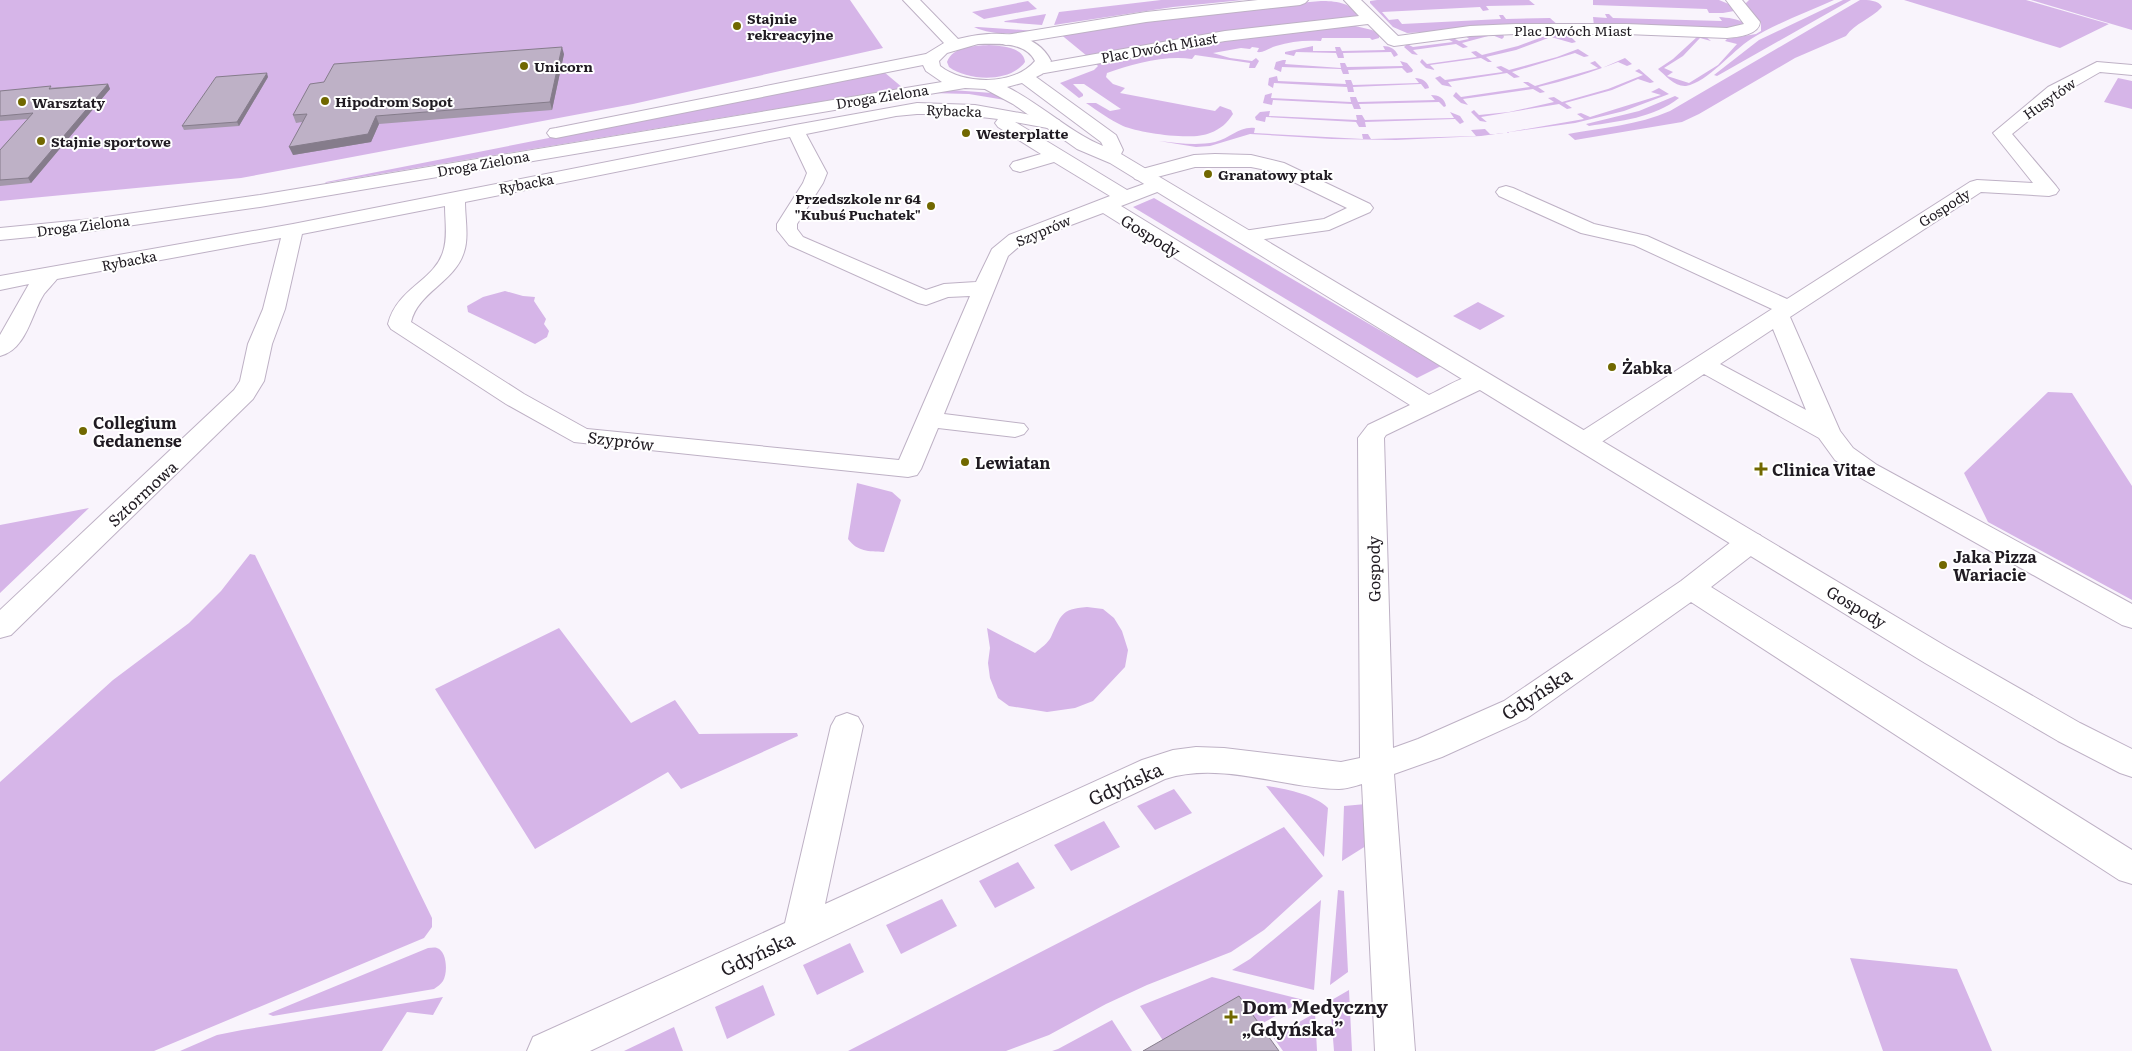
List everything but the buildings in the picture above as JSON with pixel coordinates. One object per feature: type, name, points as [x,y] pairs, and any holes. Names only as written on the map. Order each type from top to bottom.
[{"type":"street","points":[[911,0],[954,44]]},
{"type":"street","name":"Plac Dwóch Miast","points":[[1006,40],[1146,17],[1300,0]]},
{"type":"street","name":"Plac Dwóch Miast","points":[[1352,0],[1394,41],[1483,30],[1594,29],[1727,33],[1747,30],[1752,26],[1752,22],[1734,0]]},
{"type":"street","name":"Plac Dwóch Miast","points":[[988,84],[1032,73],[1225,36],[1370,19]]},
{"type":"street","points":[[962,26],[978,39]]},
{"type":"street","points":[[988,84],[964,82],[941,75],[934,70],[931,64],[932,58],[936,53],[954,44],[978,39],[1006,40],[1022,43],[1033,48],[1041,54],[1043,61],[1032,73],[1109,139],[1117,159]]},
{"type":"street","name":"Droga Zielona","points":[[0,222],[121,209],[238,192],[532,137],[932,58]]},
{"type":"street","name":"Husytów","points":[[2002,133],[2054,91],[2097,66],[2132,70]]},
{"type":"street","name":"Droga Zielona","points":[[0,234],[101,224],[260,201],[964,82]]},
{"type":"street","name":"Gospody","points":[[988,84],[1019,100],[1084,145],[1117,159],[1750,542],[2069,732],[2132,764]]},
{"type":"street","name":"Rybacka","points":[[0,283],[293,230],[896,111],[932,108],[974,109],[1053,124]]},
{"type":"street","points":[[1004,123],[1056,155],[1115,201]]},
{"type":"street","points":[[795,130],[817,173],[813,183],[787,224],[786,230],[796,241],[926,298],[944,291],[984,288]]},
{"type":"street","name":"Gospody","points":[[1585,442],[1977,186],[2049,190],[2002,133]]},
{"type":"street","points":[[1020,166],[1056,155]]},
{"type":"street","points":[[1150,180],[1194,161],[1251,161],[1277,167],[1363,208],[1329,224],[1244,236]]},
{"type":"street","name":"Szyprów","points":[[455,197],[455,248],[452,257],[447,267],[403,309],[399,324],[515,399],[583,436],[908,469],[999,253],[1016,239],[1115,201],[1150,180]]},
{"type":"street","points":[[1506,192],[1588,229],[1640,240],[1783,312],[1828,432],[1844,454],[1868,471],[2132,617]]},
{"type":"street","name":"Gospody","points":[[1115,201],[1346,356],[1428,405]]},
{"type":"street","name":"Sztormowa","points":[[0,627],[220,419],[244,394],[252,381],[260,344],[274,308],[293,230]]},
{"type":"street","points":[[0,349],[21,321],[33,294],[50,275]]},
{"type":"street","points":[[1704,366],[1828,432]]},
{"type":"street","name":"Gospody","points":[[1395,1051],[1377,767],[1371,438],[1377,430],[1481,380]]},
{"type":"street","points":[[930,420],[1015,429]]},
{"type":"street","name":"Gdyńska","points":[[547,1051],[1154,769],[1173,763],[1196,760],[1224,761],[1341,776],[1377,767],[1430,748],[1515,710],[1691,588],[1750,542]]},
{"type":"street","points":[[1691,588],[2132,869]]},
{"type":"street","points":[[801,932],[846,726]]},
{"type":"shaded area","name":"Hipodrom Sopot","points":[[0,0],[850,0],[883,48],[633,104],[241,178],[0,201]]},
{"type":"shaded area","points":[[1161,0],[1243,0],[1173,7],[1054,25],[1059,12]]},
{"type":"shaded area","points":[[1529,0],[1535,5],[1486,6],[1489,10],[1483,11],[1480,7],[1382,12],[1389,20],[1398,19],[1402,24],[1501,19],[1499,15],[1503,15],[1506,19],[1550,18],[1559,26],[1407,33],[1393,27],[1370,3],[1370,1]]},
{"type":"shaded area","points":[[1593,0],[1719,0],[1731,5],[1734,11],[1709,13],[1707,9],[1593,5]]},
{"type":"shaded area","points":[[1749,0],[1834,0],[1761,33],[1744,44],[1703,79],[1694,83],[1686,86],[1678,85],[1658,69],[1673,59],[1698,36],[1706,37],[1711,41],[1700,38],[1683,56],[1664,68],[1673,72],[1667,76],[1689,83],[1718,65],[1737,44],[1725,41],[1727,39],[1756,34],[1761,31],[1761,23],[1745,4]]},
{"type":"shaded area","points":[[1843,0],[1851,0],[1717,76],[1714,75],[1759,40]]},
{"type":"shaded area","points":[[1860,0],[1870,0],[1882,7],[1846,36],[1795,58],[1682,122],[1575,140],[1568,134],[1633,123],[1670,111]]},
{"type":"shaded area","points":[[1904,0],[2026,0],[2109,24],[2060,48]]},
{"type":"shaded area","points":[[2031,0],[2132,0],[2132,30],[2041,3]]},
{"type":"shaded area","points":[[1028,1],[1037,9],[984,19],[972,12]]},
{"type":"shaded area","points":[[1321,1],[1337,2],[1346,5],[1351,7],[1357,15],[1356,17],[1087,56],[1059,33],[1252,7]]},
{"type":"shaded area","points":[[1046,14],[1042,25],[1004,22],[1005,21]]},
{"type":"shaded area","points":[[1605,14],[1609,14],[1613,18],[1722,21],[1719,17],[1736,19],[1745,24],[1738,29],[1594,26],[1593,17],[1607,18]]},
{"type":"shaded area","points":[[1351,25],[1372,30],[1379,34],[1379,38],[1372,40],[1370,38],[1322,38],[1321,41],[1287,43],[1260,52],[1257,52],[1259,48],[1252,47],[1250,49],[1241,48],[1213,53],[1252,61],[1256,58],[1259,61],[1255,68],[1249,68],[1250,63],[1195,55],[1192,59],[1160,59],[1127,66],[1107,73],[1106,77],[1113,84],[1125,88],[1120,93],[1215,111],[1220,106],[1231,110],[1233,114],[1223,125],[1214,131],[1202,135],[1166,135],[1131,129],[1086,103],[1096,103],[1110,111],[1121,109],[1084,84],[1073,84],[1083,94],[1079,98],[1060,83],[1094,70],[1098,66],[1094,62],[1178,46]]},
{"type":"shaded area","points":[[974,27],[1037,31],[997,33]]},
{"type":"shaded area","points":[[1565,31],[1576,42],[1572,43],[1551,37],[1516,50],[1486,57],[1492,62],[1481,58],[1430,65],[1435,70],[1426,68],[1420,62],[1422,59],[1427,64],[1477,57],[1471,52],[1476,51],[1482,55],[1518,46],[1545,36],[1537,33]]},
{"type":"shaded area","points":[[1503,34],[1504,37],[1502,39],[1492,35],[1462,43],[1468,47],[1463,48],[1456,44],[1413,50],[1418,55],[1412,54],[1404,47],[1407,44],[1413,47],[1453,42],[1446,38],[1451,37],[1459,41],[1469,39],[1464,35]]},
{"type":"shaded area","points":[[989,45],[1016,50],[1024,57],[1025,62],[1009,74],[988,78],[967,75],[949,67],[947,62],[959,50]]},
{"type":"shaded area","points":[[1313,46],[1313,51],[1336,51],[1335,47],[1340,47],[1342,51],[1385,50],[1383,46],[1386,46],[1394,50],[1398,55],[1394,57],[1391,52],[1343,53],[1344,58],[1338,58],[1336,53],[1296,52],[1294,56],[1285,54],[1285,52]]},
{"type":"shaded area","points":[[1578,49],[1589,56],[1584,57],[1575,53],[1512,72],[1520,77],[1514,78],[1507,73],[1448,82],[1452,87],[1442,85],[1435,78],[1440,76],[1445,80],[1503,72],[1496,67],[1501,66],[1509,70],[1557,57]]},
{"type":"shaded area","points":[[1625,58],[1632,64],[1627,66],[1618,62],[1603,68]]},
{"type":"shaded area","points":[[1286,60],[1285,64],[1341,68],[1340,63],[1345,63],[1347,67],[1403,66],[1400,61],[1407,63],[1413,70],[1407,73],[1402,68],[1348,70],[1349,74],[1343,74],[1341,69],[1282,67],[1281,72],[1274,69],[1276,62]]},
{"type":"shaded area","points":[[1595,61],[1602,68],[1538,87],[1545,92],[1540,93],[1533,89],[1463,99],[1468,105],[1461,103],[1453,96],[1456,92],[1461,97],[1530,87],[1523,82],[1528,82],[1535,86],[1598,68],[1590,63]]},
{"type":"shaded area","points":[[1639,69],[1654,82],[1650,83],[1638,79],[1612,90],[1565,103],[1572,108],[1567,109],[1559,104],[1481,117],[1487,122],[1480,121],[1471,112],[1474,110],[1479,115],[1509,112],[1554,102],[1548,98],[1554,97],[1562,102],[1608,89],[1643,75],[1635,71]]},
{"type":"shaded area","points":[[884,72],[903,88],[325,183],[326,182]]},
{"type":"shaded area","points":[[1277,76],[1278,81],[1346,84],[1345,80],[1351,80],[1353,85],[1419,83],[1415,78],[1418,78],[1426,82],[1429,88],[1425,89],[1421,84],[1353,87],[1354,92],[1348,92],[1347,87],[1274,83],[1273,88],[1268,85],[1269,78]]},
{"type":"shaded area","points":[[2118,78],[2132,81],[2132,109],[2104,102]]},
{"type":"shaded area","points":[[1659,88],[1669,94],[1624,111],[1575,123],[1508,132],[1584,119],[1577,114],[1581,113],[1590,117],[1661,95],[1651,92]]},
{"type":"shaded area","points":[[952,90],[992,93],[1005,100],[969,94],[930,93]]},
{"type":"shaded area","points":[[1272,93],[1271,98],[1351,102],[1350,97],[1356,97],[1358,102],[1435,100],[1431,95],[1434,95],[1443,99],[1446,106],[1444,107],[1439,102],[1359,104],[1361,109],[1354,109],[1352,104],[1273,100],[1272,105],[1263,103],[1265,95]]},
{"type":"shaded area","points":[[1675,96],[1679,98],[1669,105],[1636,118],[1589,126],[1586,124],[1639,111]]},
{"type":"shaded area","points":[[1270,111],[1269,116],[1357,120],[1356,115],[1362,115],[1365,120],[1454,118],[1450,112],[1460,116],[1464,122],[1460,124],[1455,119],[1365,122],[1366,127],[1359,127],[1356,122],[1266,117],[1265,122],[1256,120],[1255,117],[1260,112]]},
{"type":"shaded area","points":[[1249,128],[1255,128],[1254,133],[1363,139],[1362,134],[1368,134],[1371,139],[1476,136],[1471,130],[1485,129],[1490,134],[1495,134],[1481,136],[1396,140],[1332,139],[1250,134],[1210,146],[1196,147],[1159,141],[1187,144],[1215,142],[1240,130]]},
{"type":"shaded area","points":[[1154,198],[1441,366],[1417,378],[1133,207]]},
{"type":"shaded area","points":[[505,291],[535,297],[534,301],[546,319],[544,324],[549,331],[547,337],[535,344],[468,312],[467,306],[483,297]]},
{"type":"shaded area","points":[[1478,302],[1505,316],[1480,330],[1453,316]]},
{"type":"shaded area","points":[[2048,392],[2072,393],[2132,486],[2132,600],[1988,522],[1964,473]]},
{"type":"shaded area","points":[[857,483],[892,492],[901,500],[884,552],[860,549],[848,539]]},
{"type":"shaded area","points":[[89,508],[0,593],[0,525]]},
{"type":"shaded area","points":[[250,554],[255,555],[432,918],[432,927],[424,938],[154,1051],[0,1051],[0,782],[113,680],[189,623],[221,591]]},
{"type":"shaded area","points":[[1087,607],[1103,609],[1114,618],[1122,631],[1128,650],[1125,667],[1093,701],[1075,708],[1047,712],[1009,706],[998,698],[990,678],[988,663],[990,648],[987,628],[1035,653],[1050,639],[1057,624],[1066,612]]},
{"type":"shaded area","points":[[559,628],[631,723],[675,700],[699,734],[797,733],[798,736],[681,789],[668,772],[535,849],[435,689]]},
{"type":"shaded area","points":[[1266,786],[1290,790],[1308,796],[1323,803],[1328,808],[1324,857]]},
{"type":"shaded area","points":[[1174,789],[1192,813],[1155,830],[1137,806]]},
{"type":"shaded area","points":[[1366,804],[1369,844],[1342,861],[1344,806]]},
{"type":"shaded area","points":[[1104,821],[1120,847],[1071,871],[1054,845]]},
{"type":"shaded area","points":[[1284,827],[1323,876],[1264,930],[1231,952],[1147,985],[1106,1004],[1049,1035],[1006,1051],[848,1051]]},
{"type":"shaded area","points":[[1018,862],[1035,888],[995,908],[979,881]]},
{"type":"shaded area","points":[[1338,890],[1344,891],[1348,972],[1330,985]]},
{"type":"shaded area","points":[[942,899],[957,926],[901,954],[886,925]]},
{"type":"shaded area","points":[[1321,900],[1314,990],[1232,970],[1250,959]]},
{"type":"shaded area","points":[[850,943],[864,972],[817,995],[803,965]]},
{"type":"shaded area","points":[[428,948],[440,950],[446,963],[445,977],[434,989],[273,1016],[268,1014]]},
{"type":"shaded area","points":[[1850,958],[1957,969],[1992,1051],[1883,1051]]},
{"type":"shaded area","points":[[1212,977],[1304,1000],[1254,1028],[1166,1045],[1140,1006]]},
{"type":"shaded area","points":[[763,985],[775,1015],[727,1039],[715,1007]]},
{"type":"shaded area","points":[[1349,990],[1352,1051],[1334,1051],[1330,1001]]},
{"type":"shaded area","points":[[443,997],[433,1015],[407,1012],[382,1051],[180,1051],[217,1035]]},
{"type":"shaded area","points":[[1315,1013],[1317,1051],[1283,1051],[1273,1037]]},
{"type":"shaded area","points":[[1112,1020],[1132,1051],[1052,1051],[1058,1049]]},
{"type":"shaded area","points":[[674,1027],[683,1051],[624,1051]]},
{"type":"place","name":"Stajnie rekreacyjne","points":[[737,26]]},
{"type":"place","name":"Unicorn","points":[[524,66]]},
{"type":"place","name":"Hipodrom Sopot","points":[[325,101]]},
{"type":"place","name":"Warsztaty","points":[[22,102]]},
{"type":"place","name":"Westerplatte","points":[[966,133]]},
{"type":"place","name":"Stajnie sportowe","points":[[41,141]]},
{"type":"place","name":"Granatowy ptak","points":[[1208,174]]},
{"type":"place","name":"Przedszkole nr 64 \"Kubuś Puchatek\"","points":[[931,206]]},
{"type":"place","name":"Żabka","points":[[1612,367]]},
{"type":"place","name":"Collegium Gedanense","points":[[83,431]]},
{"type":"place","name":"Lewiatan","points":[[965,462]]},
{"type":"place","name":"Clinica Vitae","points":[[1761,469]]},
{"type":"place","name":"Jaka Pizza Wariacie","points":[[1943,565]]},
{"type":"place","name":"Dom Medyczny „Gdyńska”","points":[[1231,1017]]}]
